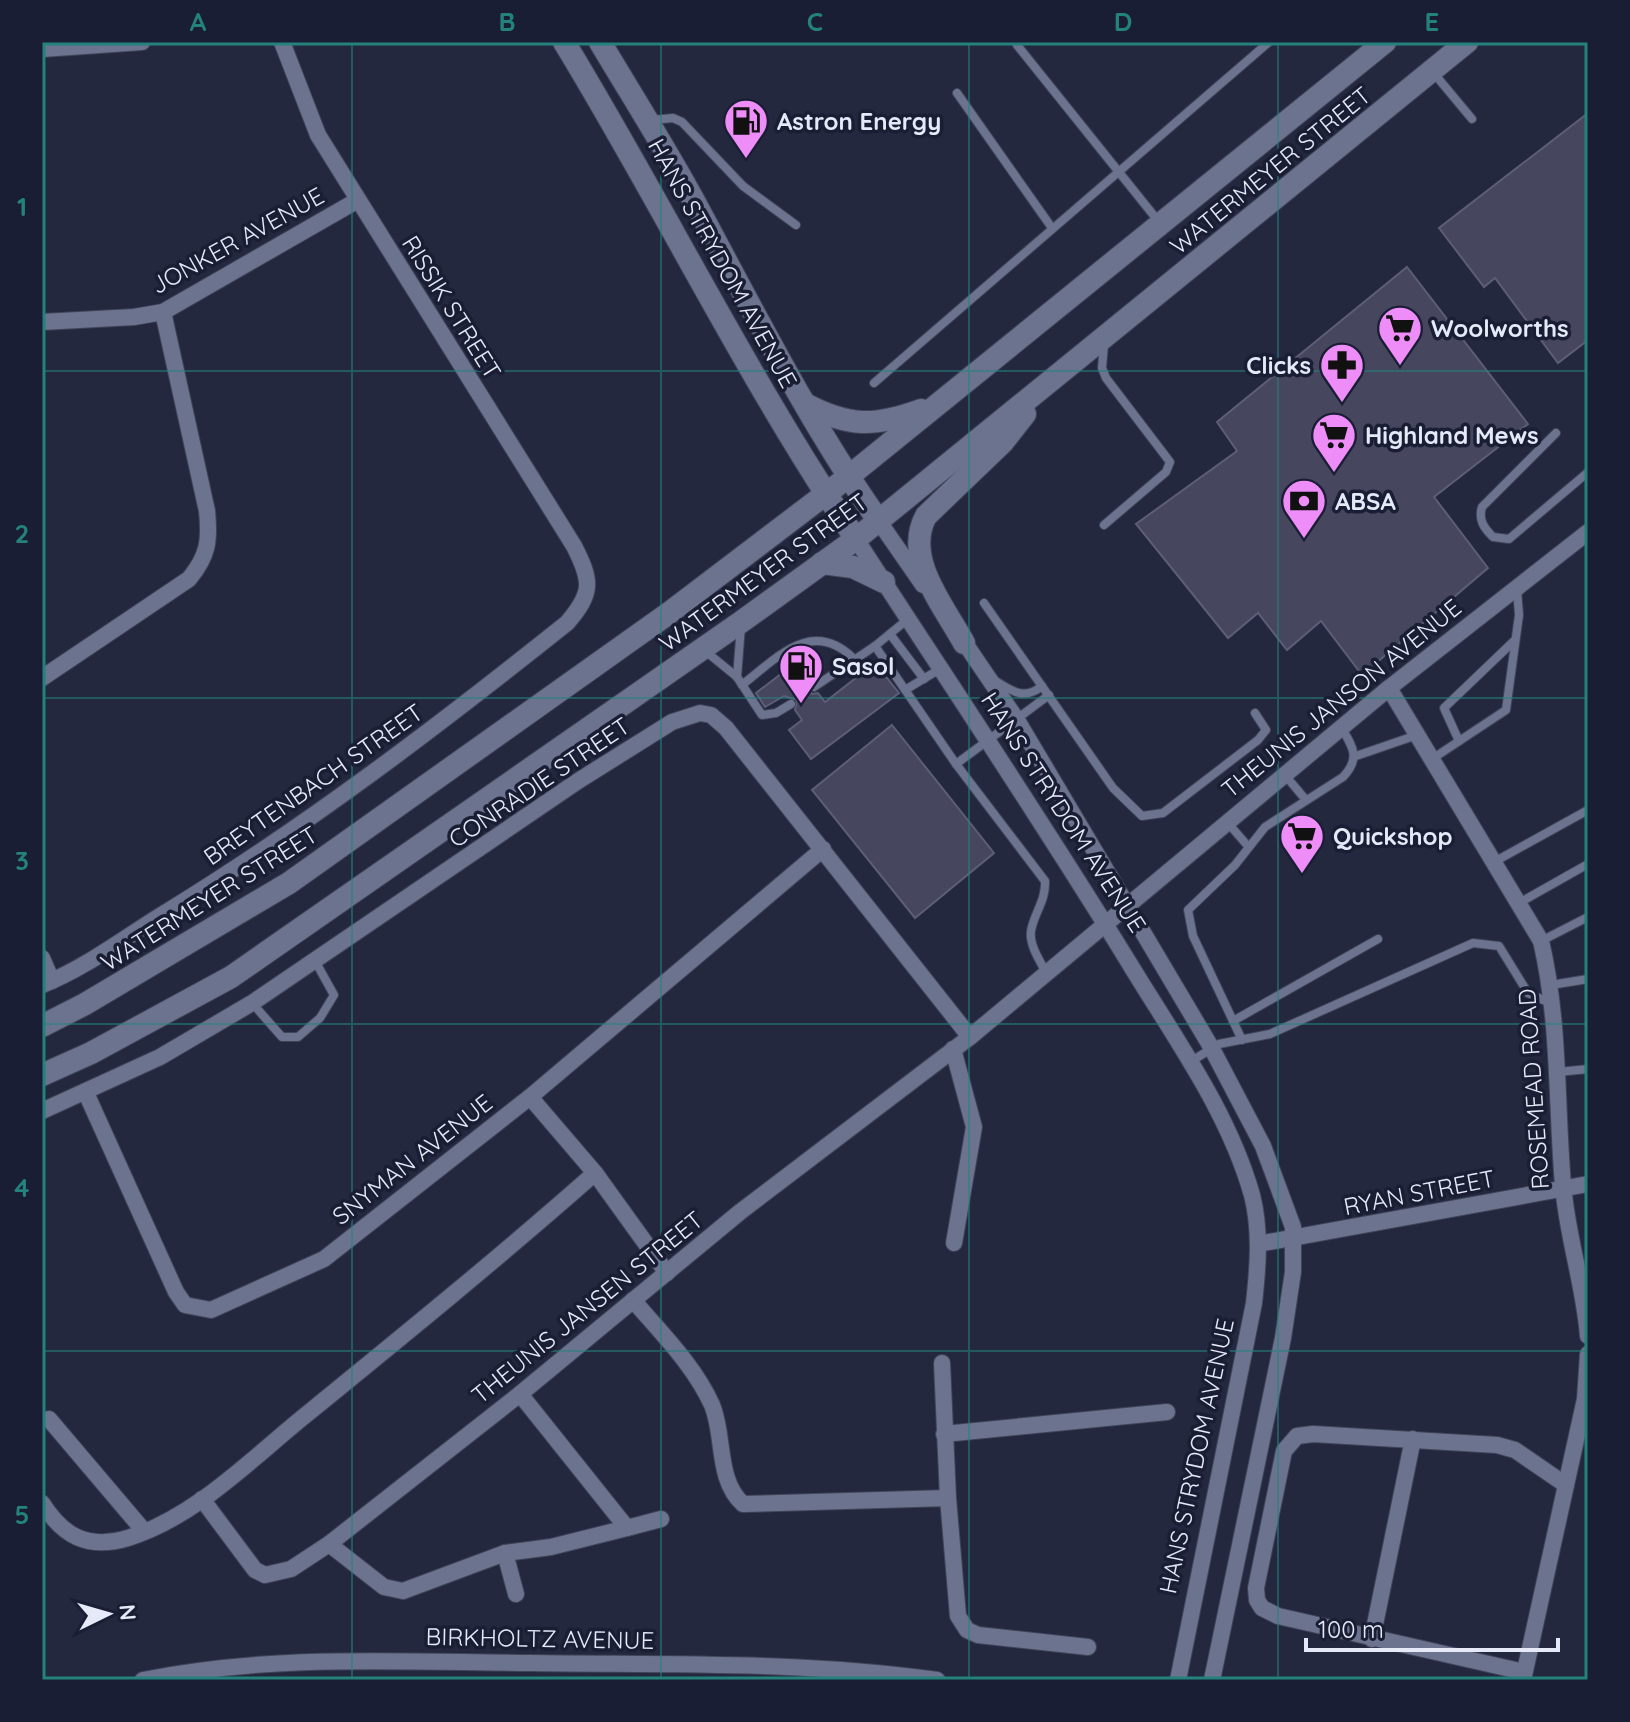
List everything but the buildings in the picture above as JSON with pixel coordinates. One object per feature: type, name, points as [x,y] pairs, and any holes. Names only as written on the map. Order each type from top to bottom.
[{"type":"main road","name":"HANS STRYDOM AVENUE","points":[[564,42],[826,495],[856,539]]},
{"type":"main road","name":"HANS STRYDOM AVENUE","points":[[600,42],[804,403],[878,520]]},
{"type":"main road","name":"WATERMEYER STREET","points":[[42,1026],[85,1004],[289,883],[669,613],[826,495],[1385,42]]},
{"type":"main road","name":"WATERMEYER STREET","points":[[42,1075],[91,1053],[231,977],[703,650],[856,539],[1467,42]]},
{"type":"main road","points":[[964,643],[922,563],[917,538],[919,529],[936,505],[1003,442],[1051,382]]},
{"type":"main road","points":[[804,403],[833,418],[853,423],[896,419],[938,403]]},
{"type":"main road","points":[[822,563],[853,567],[884,582]]},
{"type":"street","points":[[42,49],[142,42]]},
{"type":"street","name":"RISSIK STREET","points":[[282,42],[318,135],[574,546],[588,576],[588,592]]},
{"type":"street","name":"JONKER AVENUE","points":[[42,322],[134,317],[163,312],[358,200]]},
{"type":"street","points":[[42,678],[189,579],[204,561],[209,535],[207,511],[163,312]]},
{"type":"street","name":"HANS STRYDOM AVENUE","points":[[878,520],[1017,720],[1127,903],[1211,1047],[1263,1146],[1286,1202],[1295,1240],[1283,1338],[1212,1680]]},
{"type":"street","name":"THEUNIS JANSON AVENUE","points":[[1127,903],[1389,688],[1588,532]]},
{"type":"street","name":"HANS STRYDOM AVENUE","points":[[856,539],[1106,925],[1190,1062],[1232,1138],[1253,1200],[1258,1244],[1254,1303],[1178,1680]]},
{"type":"street","name":"BREYTENBACH STREET","points":[[47,983],[212,884],[433,730],[567,623],[583,605],[588,592]]},
{"type":"street","name":"ROSEMEAD ROAD","points":[[1389,688],[1541,941],[1553,1005],[1563,1188],[1588,1336]]},
{"type":"street","name":"CONRADIE STREET","points":[[42,1111],[160,1057],[252,1003],[578,781],[672,722],[700,713],[711,715],[726,728],[970,1037]]},
{"type":"street","name":"SNYMAN AVENUE","points":[[86,1093],[176,1292],[185,1305],[211,1310],[324,1259],[530,1097],[823,849]]},
{"type":"street","name":"THEUNIS JANSEN STREET","points":[[202,1499],[255,1570],[265,1575],[291,1569],[329,1544],[520,1394],[667,1273],[970,1037],[1106,925],[1127,903]]},
{"type":"street","points":[[42,958],[47,983]]},
{"type":"street","points":[[953,1049],[974,1127],[954,1243]]},
{"type":"street","points":[[530,1097],[595,1173],[667,1273]]},
{"type":"street","points":[[42,1503],[58,1527],[76,1538],[99,1543],[144,1531],[202,1499],[595,1173]]},
{"type":"street","name":"RYAN STREET","points":[[1258,1244],[1295,1240],[1588,1184]]},
{"type":"street","points":[[633,1300],[703,1387],[720,1431],[728,1483],[733,1496],[743,1504],[948,1498]]},
{"type":"street","points":[[1566,1485],[1515,1450],[1413,1439],[1334,1434],[1297,1436],[1284,1451],[1256,1588],[1257,1600],[1262,1608],[1278,1616],[1524,1676],[1585,1399],[1588,1354]]},
{"type":"street","points":[[942,1363],[948,1498],[958,1616],[967,1630],[978,1635],[1088,1647]]},
{"type":"street","points":[[520,1394],[627,1528]]},
{"type":"street","points":[[944,1434],[1167,1412]]},
{"type":"street","points":[[49,1419],[144,1531]]},
{"type":"street","points":[[1372,1639],[1396,1534],[1413,1439]]},
{"type":"street","points":[[329,1544],[372,1579],[395,1591],[415,1588],[505,1553],[551,1547],[661,1519]]},
{"type":"street","points":[[505,1553],[516,1594]]},
{"type":"street","name":"BIRKHOLTZ AVENUE","points":[[143,1680],[271,1661],[392,1659],[784,1666],[937,1680]]},
{"type":"lane","points":[[874,383],[1269,42]]},
{"type":"lane","points":[[1017,45],[1160,223]]},
{"type":"lane","points":[[1432,71],[1472,119]]},
{"type":"lane","points":[[957,93],[1052,228]]},
{"type":"lane","points":[[647,121],[673,118],[682,122],[743,186],[796,225]]},
{"type":"lane","points":[[1104,525],[1166,472],[1170,462],[1118,395],[1102,368],[1105,339]]},
{"type":"lane","points":[[1556,433],[1482,507],[1480,519],[1487,531],[1493,537],[1509,539],[1587,473]]},
{"type":"lane","points":[[1432,759],[1506,710],[1519,615],[1517,588]]},
{"type":"lane","points":[[984,603],[1113,788],[1133,811],[1149,817],[1163,813],[1258,740],[1266,730],[1255,713]]},
{"type":"lane","points":[[814,687],[875,646],[908,619]]},
{"type":"lane","points":[[740,681],[741,622]]},
{"type":"lane","points":[[890,634],[924,679]]},
{"type":"lane","points":[[1459,741],[1444,708],[1516,639]]},
{"type":"lane","points":[[740,681],[793,646],[805,642],[836,644],[854,659]]},
{"type":"lane","points":[[875,646],[956,764],[1045,881],[1046,895],[1031,928],[1032,941],[1047,974]]},
{"type":"lane","points":[[703,650],[740,681],[762,715],[776,713],[791,704]]},
{"type":"lane","points":[[905,690],[940,669]]},
{"type":"lane","points":[[986,676],[1020,695],[1031,694],[1042,686]]},
{"type":"lane","points":[[956,764],[1049,695]]},
{"type":"lane","points":[[1341,727],[1356,756]]},
{"type":"lane","points":[[1242,1040],[1187,917],[1191,905],[1235,865],[1247,845],[1265,827],[1343,777],[1356,756],[1417,735]]},
{"type":"lane","points":[[1284,774],[1306,800]]},
{"type":"lane","points":[[1494,862],[1588,810]]},
{"type":"lane","points":[[1226,822],[1247,845]]},
{"type":"lane","points":[[1518,904],[1588,864]]},
{"type":"lane","points":[[1541,941],[1588,917]]},
{"type":"lane","points":[[1233,1021],[1378,939]]},
{"type":"lane","points":[[1190,1062],[1211,1047],[1270,1034],[1473,943],[1499,946],[1528,993],[1553,1005]]},
{"type":"lane","points":[[252,1003],[282,1037],[298,1037],[320,1018],[334,995],[314,959]]},
{"type":"lane","points":[[1551,985],[1588,979]]},
{"type":"lane","points":[[1558,1072],[1588,1069]]},
{"type":"place","name":"Astron Energy","points":[[746,160]]},
{"type":"place","name":"Woolworths","points":[[1400,367]]},
{"type":"place","name":"Clicks","points":[[1342,404]]},
{"type":"place","name":"Highland Mews","points":[[1334,474]]},
{"type":"place","name":"ABSA","points":[[1304,540]]},
{"type":"place","name":"Sasol","points":[[801,705]]},
{"type":"place","name":"Quickshop","points":[[1302,875]]}]
